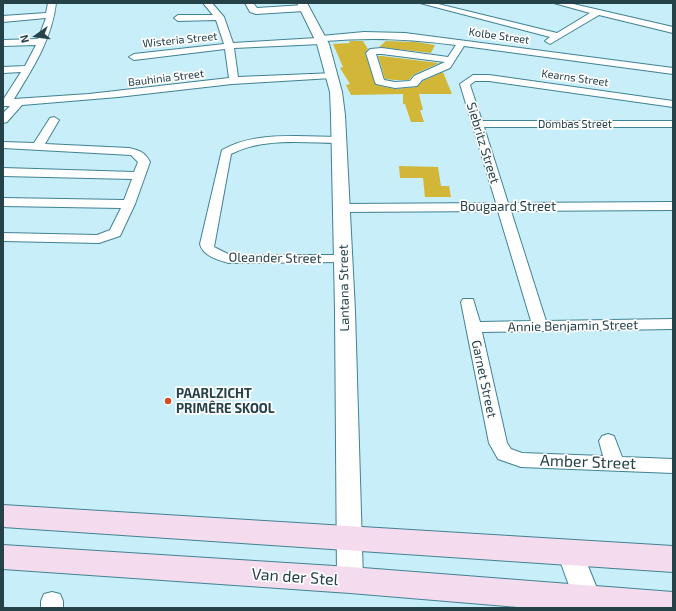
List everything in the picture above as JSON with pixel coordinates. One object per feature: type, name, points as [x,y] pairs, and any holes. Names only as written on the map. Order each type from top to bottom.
[{"type":"main road","points":[[3,516],[673,559]]},
{"type":"main road","name":"Van der Stel","points":[[3,557],[350,580],[589,604],[673,606]]},
{"type":"street","points":[[5,103],[35,57],[42,42],[51,15],[52,3]]},
{"type":"street","points":[[207,3],[220,17],[229,46],[234,81]]},
{"type":"street","points":[[250,3],[253,10],[256,11],[303,6]]},
{"type":"street","points":[[424,3],[557,36]]},
{"type":"street","points":[[558,3],[673,30]]},
{"type":"street","name":"Lantana Street","points":[[303,6],[321,40],[332,75],[336,92],[340,140],[344,259],[348,539],[350,580]]},
{"type":"street","points":[[542,54],[549,42],[557,36],[598,12]]},
{"type":"street","points":[[3,19],[51,15]]},
{"type":"street","points":[[178,18],[220,17]]},
{"type":"street","name":"Kolbe Street","points":[[229,46],[386,35],[673,71]]},
{"type":"street","points":[[3,43],[42,42]]},
{"type":"street","points":[[451,60],[382,50],[373,51],[370,53],[380,82],[389,85],[412,84],[418,78],[447,66],[462,44]]},
{"type":"street","name":"Wisteria Street","points":[[134,56],[229,46]]},
{"type":"street","points":[[3,70],[27,69]]},
{"type":"street","name":"Bauhinia Street","points":[[5,103],[127,95],[234,81],[332,75]]},
{"type":"street","name":"Kearns Street","points":[[474,78],[488,78],[673,104]]},
{"type":"street","name":"Siebritz Street","points":[[474,78],[465,84],[540,326]]},
{"type":"street","points":[[3,120],[19,102]]},
{"type":"street","points":[[37,147],[54,120]]},
{"type":"street","name":"Dombas Street","points":[[477,124],[673,124]]},
{"type":"street","name":"Oleander Street","points":[[340,140],[254,141],[226,152],[207,244],[208,249],[229,259],[344,259]]},
{"type":"street","points":[[3,146],[126,151],[137,153],[142,156],[144,162],[115,233],[99,239],[3,237]]},
{"type":"street","points":[[3,172],[139,176]]},
{"type":"street","points":[[3,202],[128,204]]},
{"type":"street","name":"Bougaard Street","points":[[342,208],[673,206]]},
{"type":"street","name":"Garnet Street","points":[[468,302],[498,443],[504,454]]},
{"type":"street","name":"Annie Benjamin Street","points":[[473,327],[673,324]]},
{"type":"street","points":[[608,441],[614,462]]},
{"type":"street","name":"Amber Street","points":[[504,454],[521,460],[614,462],[673,466]]},
{"type":"street","points":[[570,552],[589,604]]},
{"type":"building","points":[[349,41],[363,41],[368,49],[365,53],[376,85],[395,89],[417,87],[423,81],[443,72],[452,94],[419,94],[423,110],[420,110],[424,122],[411,122],[405,104],[403,104],[403,94],[351,95],[346,85],[350,84],[340,68],[343,67],[333,44],[350,43]]},
{"type":"building","points":[[386,41],[416,42],[435,45],[431,53],[379,47]]},
{"type":"building","points":[[378,56],[439,63],[413,75],[409,80],[385,79]]},
{"type":"building","points":[[399,166],[438,167],[441,186],[449,186],[451,197],[425,197],[423,178],[400,178]]},
{"type":"place","name":"PAARLZICHT PRIMÊRE SKOOL","points":[[168,401]]}]
